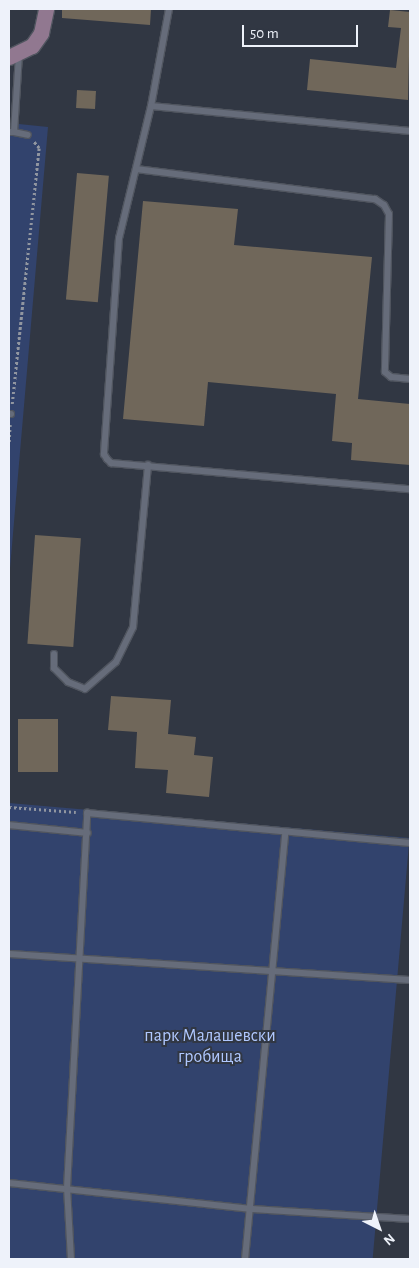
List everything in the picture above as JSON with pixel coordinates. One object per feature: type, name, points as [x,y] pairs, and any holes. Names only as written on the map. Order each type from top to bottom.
[{"type":"street","points":[[14,55],[32,46],[41,33],[46,9]]},
{"type":"lane","points":[[169,9],[151,106],[120,238],[104,454],[111,463],[410,489]]},
{"type":"lane","points":[[14,55],[12,132],[28,135]]},
{"type":"lane","points":[[151,106],[410,131]]},
{"type":"lane","points":[[136,168],[375,199],[384,205],[389,214],[385,372],[391,377],[410,379]]},
{"type":"lane","points":[[54,654],[54,668],[68,682],[86,689],[116,662],[133,627],[148,465]]},
{"type":"lane","points":[[71,1259],[67,1188],[88,833],[87,813],[410,843]]},
{"type":"lane","points":[[9,825],[88,833]]},
{"type":"lane","points":[[245,1259],[252,1209],[285,832]]},
{"type":"lane","points":[[9,954],[272,969],[410,980]]},
{"type":"lane","points":[[9,1183],[252,1209],[410,1219]]},
{"type":"path","points":[[9,442],[10,414],[39,148],[28,135]]},
{"type":"path","points":[[9,807],[87,813]]},
{"type":"green space","points":[[9,123],[48,127],[9,580]]},
{"type":"green space","name":"парк Малашевски гробища","points":[[9,803],[409,838],[373,1259],[9,1259]]},
{"type":"building","points":[[62,9],[151,9],[150,25],[62,18]]},
{"type":"building","points":[[390,10],[410,12],[408,100],[307,90],[310,59],[396,68],[401,28],[388,27]]},
{"type":"building","points":[[77,90],[96,91],[95,109],[76,108]]},
{"type":"building","points":[[77,173],[109,176],[98,302],[66,300]]},
{"type":"building","points":[[143,201],[238,209],[234,245],[372,257],[358,399],[410,404],[410,465],[351,460],[352,443],[332,441],[336,394],[208,382],[204,426],[123,419]]},
{"type":"building","points":[[35,535],[81,538],[73,647],[27,644]]},
{"type":"building","points":[[111,696],[171,700],[168,734],[196,737],[194,755],[213,757],[209,797],[166,793],[168,770],[135,768],[137,732],[108,730]]},
{"type":"building","points":[[18,719],[58,719],[58,772],[18,772]]}]
